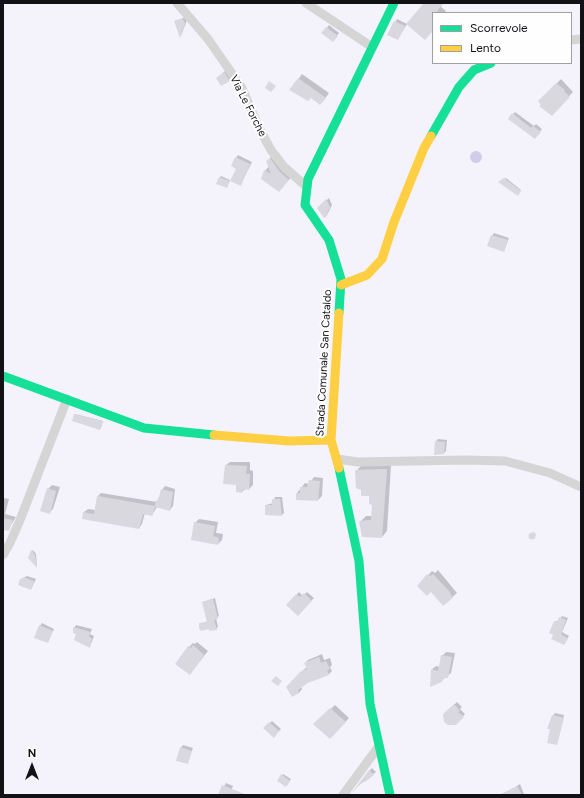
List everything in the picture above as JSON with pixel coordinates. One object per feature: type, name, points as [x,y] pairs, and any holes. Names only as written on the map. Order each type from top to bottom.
[{"type":"street","name":"Via Le Forche","points":[[178,3],[212,46],[242,88],[259,128],[271,150],[284,167],[307,187]]},
{"type":"street","points":[[306,3],[372,47]]},
{"type":"street","name":"Strada Comunale San Cataldo","points":[[390,795],[370,704],[360,561],[332,440],[331,421],[341,280],[329,240],[305,205],[308,179],[394,3]]},
{"type":"street","points":[[341,285],[367,275],[382,259],[394,222],[424,148],[459,87],[474,70],[489,64]]},
{"type":"street","points":[[3,376],[144,428],[235,437],[289,440],[332,440]]},
{"type":"street","points":[[3,555],[13,537],[67,399]]},
{"type":"street","points":[[337,459],[358,462],[466,460],[505,461],[550,473],[581,487]]},
{"type":"street","points":[[343,795],[379,746]]},
{"type":"shaded area","points":[[474,151],[478,151],[482,157],[478,163],[474,163],[470,159],[470,155]]},
{"type":"building","points":[[424,3],[443,3],[437,12],[432,12],[432,32],[425,40],[406,24]]},
{"type":"building","points":[[182,18],[185,23],[180,38],[174,21]]},
{"type":"building","points":[[394,21],[405,26],[398,40],[387,35]]},
{"type":"building","points":[[326,27],[338,36],[333,42],[321,33]]},
{"type":"building","points":[[224,72],[230,81],[221,86],[216,78]]},
{"type":"building","points":[[298,78],[326,98],[320,105],[311,98],[308,101],[289,90]]},
{"type":"building","points":[[269,81],[276,86],[271,92],[265,88]]},
{"type":"building","points":[[556,83],[565,90],[564,91],[570,97],[552,116],[539,106],[541,105],[538,101]]},
{"type":"building","points":[[512,113],[531,128],[533,126],[541,132],[535,139],[508,119]]},
{"type":"building","points":[[235,157],[250,164],[241,186],[230,181],[236,169],[231,166]]},
{"type":"building","points":[[270,158],[279,171],[289,180],[279,192],[261,179],[264,170],[271,174],[266,161]]},
{"type":"building","points":[[219,177],[230,181],[227,188],[216,184]]},
{"type":"building","points":[[504,178],[521,191],[518,196],[498,182]]},
{"type":"building","points":[[326,199],[331,209],[328,210],[327,216],[324,218],[317,208]]},
{"type":"building","points":[[491,235],[508,240],[504,252],[487,246]]},
{"type":"building","points":[[74,414],[103,421],[100,430],[72,421]]},
{"type":"building","points":[[435,441],[445,442],[444,454],[434,455]]},
{"type":"building","points":[[225,465],[247,466],[246,474],[250,474],[249,490],[243,489],[242,493],[236,492],[236,485],[223,484]]},
{"type":"building","points":[[387,469],[382,538],[362,537],[359,521],[371,520],[372,505],[369,504],[369,496],[361,496],[361,490],[356,488],[355,470]]},
{"type":"building","points":[[309,480],[320,481],[318,501],[296,500],[296,493],[300,493],[300,487],[307,487]]},
{"type":"building","points":[[47,488],[56,491],[50,514],[40,511]]},
{"type":"building","points":[[161,489],[173,492],[170,511],[155,507],[152,516],[143,514],[139,529],[82,519],[83,512],[94,514],[97,496],[155,506]]},
{"type":"building","points":[[272,499],[280,499],[282,516],[265,515],[265,505],[272,505]]},
{"type":"building","points":[[3,518],[13,520],[9,531],[3,530]]},
{"type":"building","points":[[194,522],[215,526],[213,536],[219,538],[218,545],[191,540]]},
{"type":"building","points":[[532,532],[535,533],[535,539],[532,540],[529,539],[528,536],[529,533]]},
{"type":"building","points":[[31,550],[35,555],[37,568],[28,558]]},
{"type":"building","points":[[427,574],[430,576],[433,574],[449,591],[453,598],[443,606],[431,592],[427,596],[417,586]]},
{"type":"building","points":[[23,577],[34,581],[31,590],[18,585],[20,579],[23,579]]},
{"type":"building","points":[[304,593],[312,601],[298,616],[286,605],[296,594],[300,597]]},
{"type":"building","points":[[213,599],[218,619],[214,620],[217,630],[209,631],[209,629],[201,631],[199,628],[199,623],[207,622],[202,602]]},
{"type":"building","points":[[559,617],[566,620],[561,634],[568,639],[564,645],[551,639],[553,635],[549,633],[554,621],[557,622]]},
{"type":"building","points":[[39,625],[53,631],[48,643],[34,638]]},
{"type":"building","points":[[73,627],[90,632],[89,637],[92,638],[90,648],[74,640],[76,634],[73,633]]},
{"type":"building","points":[[193,645],[204,655],[190,675],[175,664],[188,646],[191,648]]},
{"type":"building","points":[[441,655],[452,657],[448,678],[444,678],[442,682],[430,687],[431,669],[438,671]]},
{"type":"building","points":[[319,657],[321,663],[326,661],[330,669],[327,670],[329,675],[308,683],[298,690],[299,693],[292,697],[286,687],[300,672],[307,669],[304,663]]},
{"type":"building","points":[[276,676],[282,681],[278,686],[271,681]]},
{"type":"building","points":[[454,704],[460,711],[458,712],[464,717],[456,725],[448,725],[444,722],[443,714]]},
{"type":"building","points":[[330,708],[346,722],[330,739],[313,724]]},
{"type":"building","points":[[552,715],[564,718],[557,745],[547,743],[550,729],[547,729]]},
{"type":"building","points":[[269,722],[279,731],[274,738],[263,728]]},
{"type":"building","points":[[180,747],[192,751],[188,764],[176,761]]},
{"type":"building","points":[[369,770],[374,775],[365,782],[364,780],[350,795]]},
{"type":"building","points":[[281,774],[290,781],[286,787],[277,781]]},
{"type":"building","points":[[222,785],[247,795],[218,795]]},
{"type":"building","points":[[517,786],[522,795],[499,795]]},
{"type":"traffic: fast","points":[[339,313],[341,279],[329,240],[305,205],[308,179],[394,3]]},
{"type":"traffic: fast","points":[[431,136],[459,87],[474,70],[489,64]]},
{"type":"traffic: fast","points":[[3,376],[144,428],[214,435]]},
{"type":"traffic: fast","points":[[339,468],[359,561],[370,704],[390,795]]},
{"type":"traffic: slow","points":[[341,285],[367,275],[382,259],[394,222],[424,148],[431,136]]},
{"type":"traffic: slow","points":[[339,313],[331,440],[339,468]]},
{"type":"traffic: slow","points":[[214,435],[289,441],[331,440]]}]
